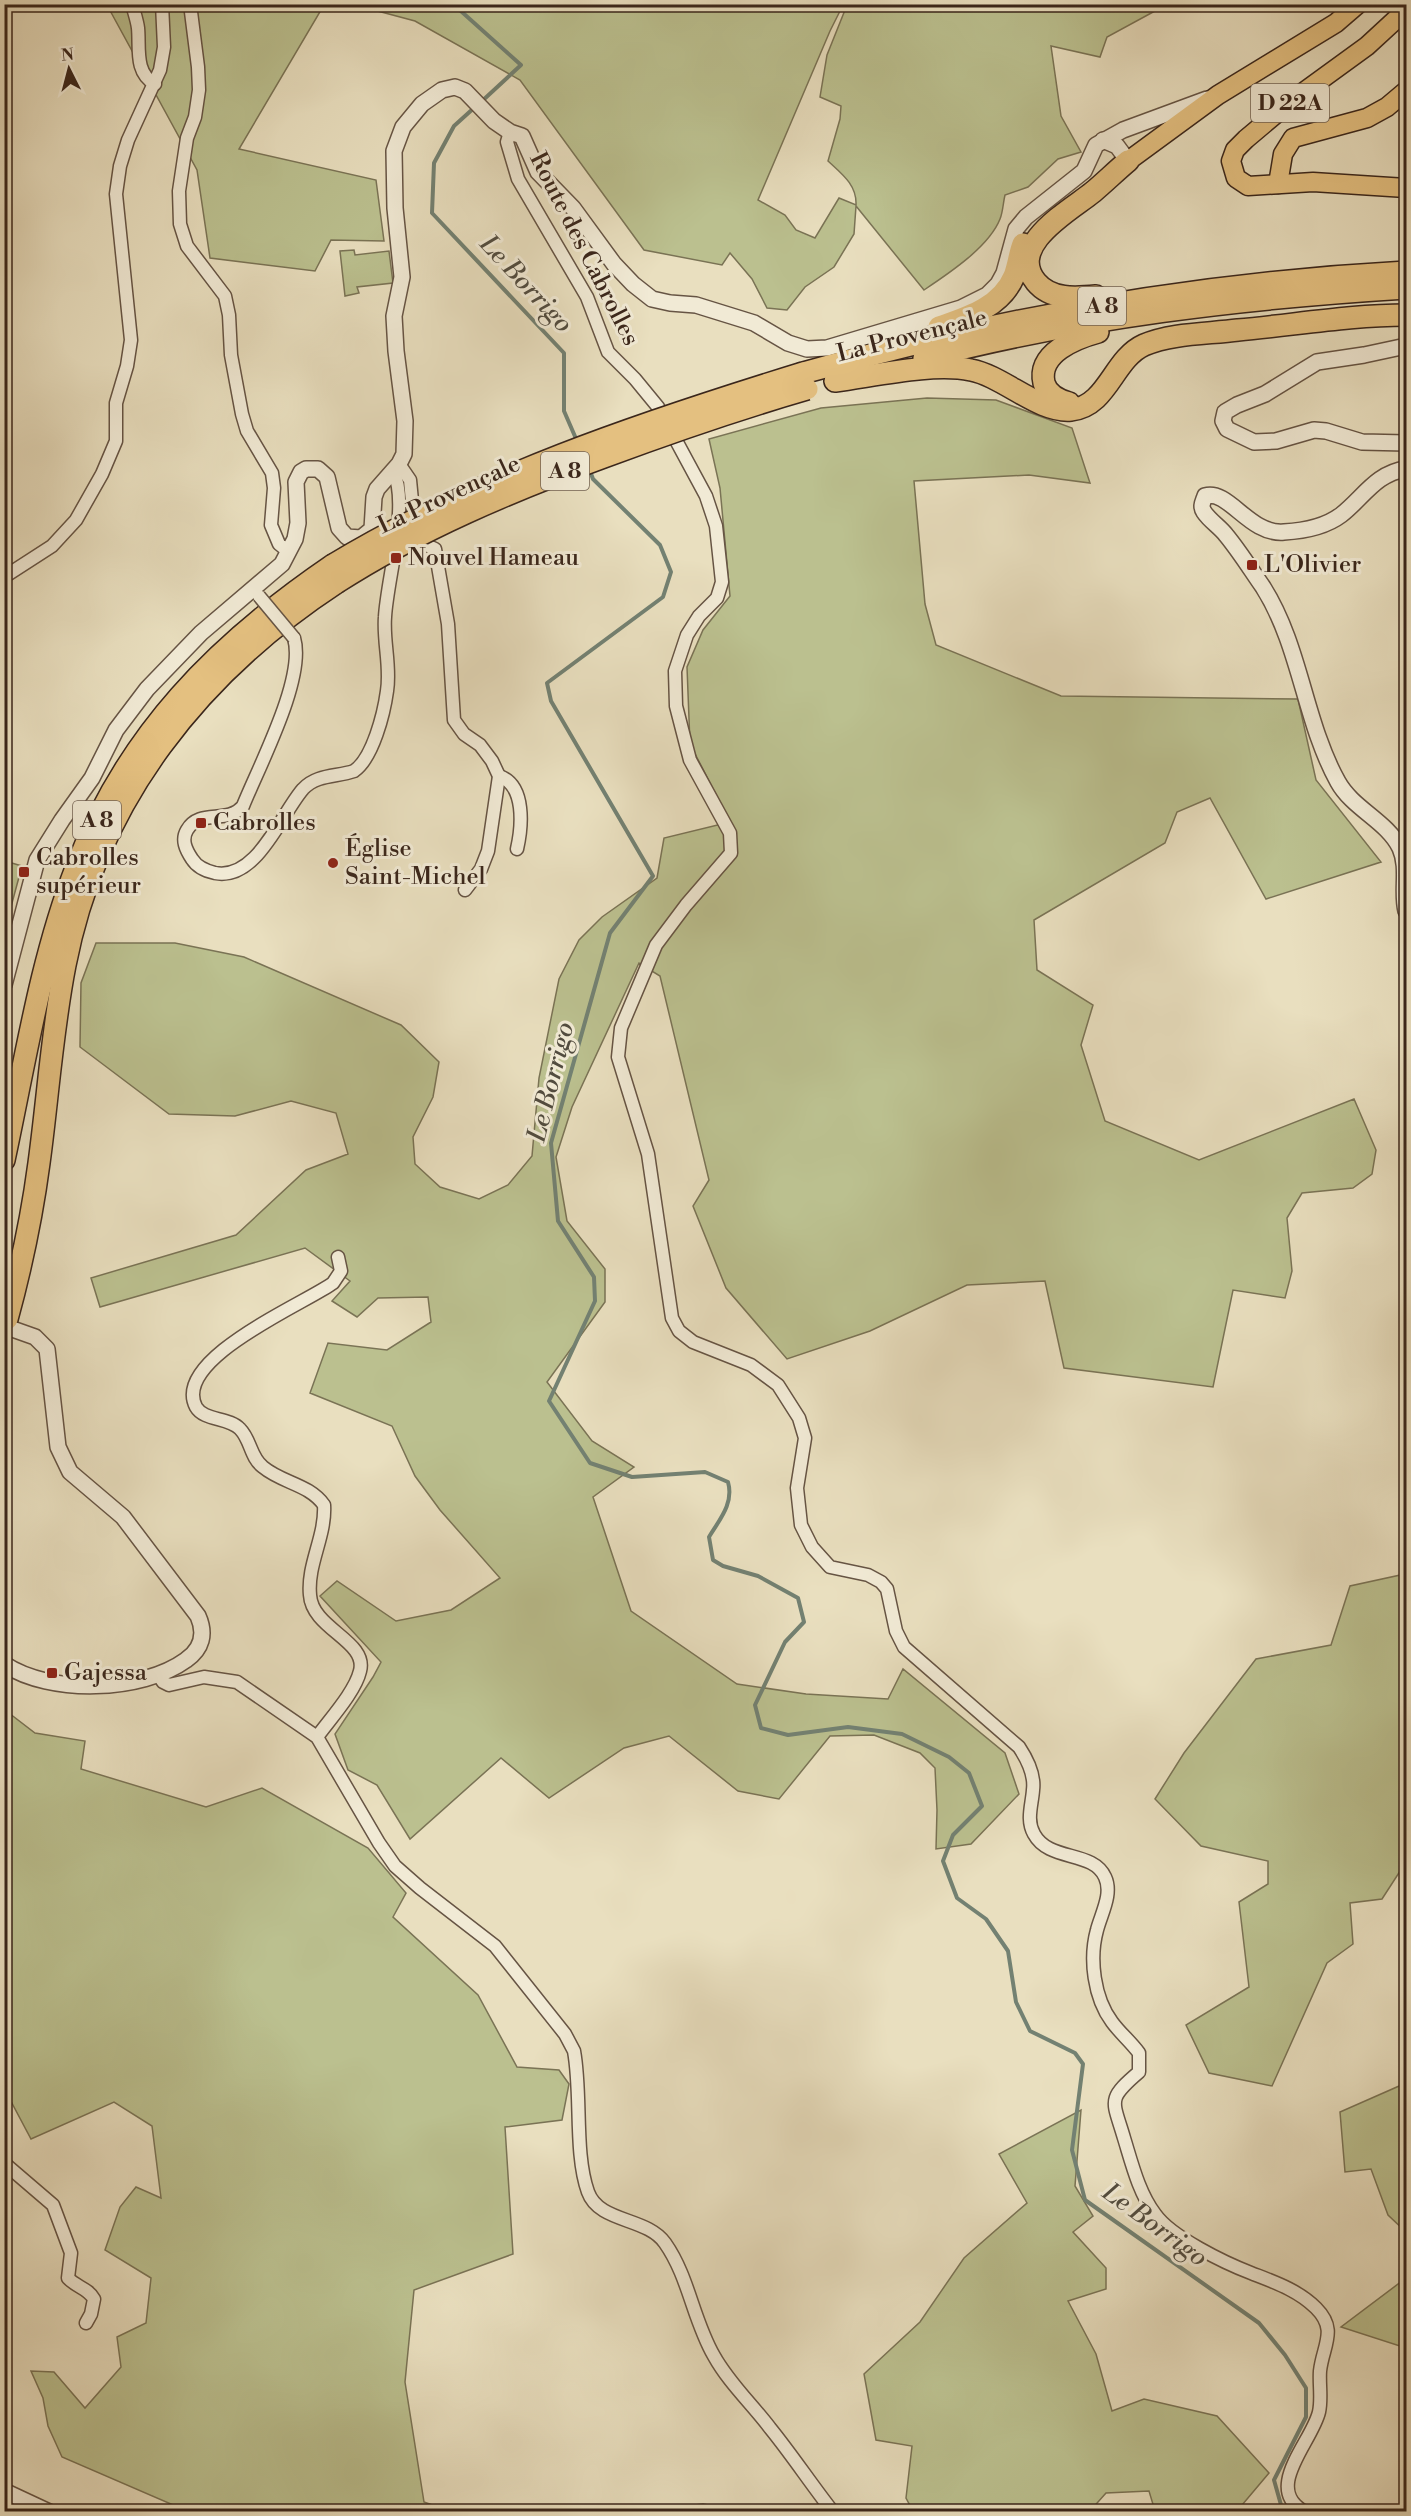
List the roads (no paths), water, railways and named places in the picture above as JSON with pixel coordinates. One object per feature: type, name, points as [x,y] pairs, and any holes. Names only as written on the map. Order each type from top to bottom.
[{"type":"highway","points":[[1136,155],[1037,238],[1030,253],[1030,263],[1032,276],[1038,283],[1050,292],[1073,298],[1249,285]]},
{"type":"highway","points":[[837,372],[988,307],[1004,293],[1011,282],[1023,244],[1031,229],[1060,204],[1136,155]]},
{"type":"highway","name":"La Provençale","points":[[6,1323],[35,1196],[65,962],[83,896],[108,833],[154,754],[202,694],[235,661],[335,574],[410,521],[496,481],[689,410],[837,372],[947,337],[1128,302],[1249,285],[1407,272]]},
{"type":"highway","name":"La Provençale","points":[[837,372],[1084,324],[1168,311],[1266,299],[1407,288]]},
{"type":"highway","points":[[1093,400],[1068,403],[1052,394],[1046,387],[1044,379],[1046,366],[1051,358],[1067,344],[1079,338],[1168,311]]},
{"type":"highway","points":[[837,372],[963,368],[987,375],[1055,409],[1077,409],[1093,400],[1129,354],[1156,341],[1407,315]]},
{"type":"highway","name":"La Provençale","points":[[4,1160],[52,944],[76,868],[105,804],[146,738],[201,671],[261,616],[335,574]]},
{"type":"main road","name":"D 22A","points":[[1218,95],[1336,23],[1358,4]]},
{"type":"main road","name":"D 22A","points":[[1407,10],[1367,46],[1272,117],[1235,150],[1231,166],[1240,183],[1255,187],[1278,184],[1283,154],[1293,138],[1366,118],[1387,107],[1407,90]]},
{"type":"main road","points":[[1136,155],[1218,95]]},
{"type":"main road","points":[[1278,184],[1313,182],[1407,188]]},
{"type":"street","points":[[132,4],[138,26],[139,59],[143,73],[149,81],[155,84]]},
{"type":"street","points":[[4,577],[52,546],[76,520],[91,495],[116,441],[116,404],[129,359],[131,340],[117,194],[120,166],[126,146],[160,70],[164,47],[162,4]]},
{"type":"street","points":[[190,4],[199,90],[195,117],[187,138],[179,191],[180,224],[187,246],[225,296],[230,315],[231,355],[242,414],[247,431],[272,473],[274,488],[271,525],[279,544],[289,552]]},
{"type":"street","name":"Route des Cabrolles","points":[[4,985],[38,860],[62,820],[92,778],[116,730],[147,689],[169,664],[209,626],[257,593],[282,564],[289,552],[298,523],[296,482],[301,472],[318,469],[327,477],[339,528],[347,537],[361,538],[372,529],[374,497],[377,489],[396,468],[404,454],[405,421],[394,316],[402,277],[395,208],[393,151],[403,127],[422,104],[442,90],[455,87],[465,91],[494,121],[510,132],[522,136],[538,172],[573,208],[614,264],[633,284],[652,299],[696,305],[754,323],[788,343],[807,349],[827,348],[961,308],[987,295],[998,284],[1004,273],[1016,229],[1026,217],[1084,171],[1092,150],[1102,140]]},
{"type":"street","name":"D 22A","points":[[1102,140],[1218,95]]},
{"type":"street","points":[[1123,130],[1134,136],[1136,155]]},
{"type":"street","name":"Route des Cabrolles","points":[[510,132],[507,142],[518,179],[587,297],[608,352],[635,379],[658,407],[706,496],[716,526],[722,582],[717,598],[699,616],[687,635],[675,671],[676,706],[690,760],[730,833],[731,853],[686,905],[656,945],[621,1028],[618,1057],[648,1154],[672,1318],[679,1331],[693,1342],[751,1365],[778,1385],[799,1418],[805,1438],[797,1488],[801,1525],[812,1547],[830,1567],[868,1575],[881,1582],[887,1589],[896,1631],[904,1647],[1019,1747],[1024,1755],[1032,1773],[1034,1788],[1030,1809],[1030,1822],[1034,1835],[1044,1846],[1056,1853],[1094,1865],[1105,1876],[1107,1897],[1096,1932],[1094,1967],[1096,1988],[1111,2021],[1139,2053],[1139,2072],[1118,2090],[1114,2103],[1133,2170],[1154,2213],[1166,2227],[1213,2255],[1242,2270],[1289,2288],[1314,2306],[1326,2320],[1328,2337],[1320,2371],[1319,2412],[1287,2481],[1289,2497],[1297,2508],[1305,2511]]},
{"type":"street","points":[[1102,140],[1136,155]]},
{"type":"street","points":[[1407,346],[1317,362],[1265,394],[1237,405],[1226,412],[1223,421],[1227,429],[1254,442],[1276,441],[1314,430],[1326,430],[1362,442],[1407,443]]},
{"type":"street","points":[[396,468],[410,480],[413,511],[424,544],[435,549],[448,624],[454,720],[464,734],[480,745],[492,761],[499,776],[488,851],[481,870],[465,890]]},
{"type":"street","points":[[257,593],[294,638],[297,654],[292,684],[243,806],[231,816],[203,818],[194,822],[188,829],[185,837],[187,852],[195,863],[210,872],[226,873],[247,865],[263,848],[304,788],[324,777],[354,771],[372,746],[387,690],[389,659],[384,619],[400,502],[396,468]]},
{"type":"street","points":[[1407,469],[1393,471],[1371,485],[1340,516],[1307,530],[1281,533],[1261,528],[1246,519],[1221,495],[1212,493],[1205,495],[1201,504],[1203,512],[1226,535],[1248,565],[1288,634],[1323,746],[1338,783],[1347,796],[1381,825],[1400,849],[1405,877],[1403,900],[1407,911]]},
{"type":"street","points":[[499,776],[505,778],[515,792],[521,811],[521,830],[517,849]]},
{"type":"street","points":[[317,1737],[350,1690],[360,1673],[361,1664],[358,1652],[319,1618],[313,1610],[309,1596],[312,1563],[323,1530],[324,1505],[313,1492],[268,1472],[253,1457],[247,1438],[238,1426],[201,1413],[195,1405],[194,1396],[196,1383],[223,1348],[239,1336],[333,1283],[341,1271],[338,1257]]},
{"type":"street","points":[[4,1664],[17,1673],[65,1683],[134,1682],[159,1676],[192,1656],[200,1647],[203,1627],[198,1617],[123,1517],[70,1472],[58,1447],[47,1349],[35,1337],[6,1323]]},
{"type":"street","points":[[159,1676],[169,1685],[204,1677],[237,1682],[317,1737],[395,1866],[495,1946],[565,2034],[574,2051],[583,2171],[588,2193],[594,2204],[650,2229],[663,2240],[675,2258],[712,2353],[726,2377],[769,2426],[833,2511]]},
{"type":"street","points":[[4,2163],[53,2205],[71,2253],[68,2278],[72,2283],[91,2292],[94,2299],[91,2314],[86,2323]]},
{"type":"street","points":[[4,2491],[49,2511]]},
{"type":"waterway","name":"Le Borrigo","points":[[453,4],[521,65],[481,102]]},
{"type":"waterway","name":"Le Borrigo","points":[[475,107],[454,126],[434,163],[432,213],[564,353],[564,411],[577,441]]},
{"type":"waterway","name":"Le Borrigo","points":[[590,471],[593,479],[660,545],[671,572],[663,597],[547,683],[551,701],[653,876],[610,933],[551,1143],[558,1221],[594,1277],[595,1301],[549,1401],[590,1463],[632,1477],[705,1472],[728,1482],[728,1504],[709,1537],[713,1560],[723,1566],[758,1576],[798,1598],[804,1622],[785,1642],[755,1705],[761,1728],[788,1735],[848,1727],[902,1734],[949,1757],[969,1773],[982,1806],[953,1835],[943,1861],[957,1898],[986,1919],[1008,1951],[1016,2002],[1030,2031],[1075,2053],[1083,2064],[1072,2150],[1085,2200],[1259,2323],[1285,2355],[1306,2388],[1306,2417],[1274,2480],[1283,2512]]},
{"type":"place","name":"Nouvel Hameau","points":[[396,558]]},
{"type":"place","name":"L'Olivier","points":[[1252,565]]},
{"type":"place","name":"Cabrolles","points":[[201,823]]},
{"type":"place","name":"Église Saint-Michel","points":[[333,863]]},
{"type":"place","name":"Cabrolles supérieur","points":[[24,872]]},
{"type":"place","name":"Gajessa","points":[[52,1673]]}]
